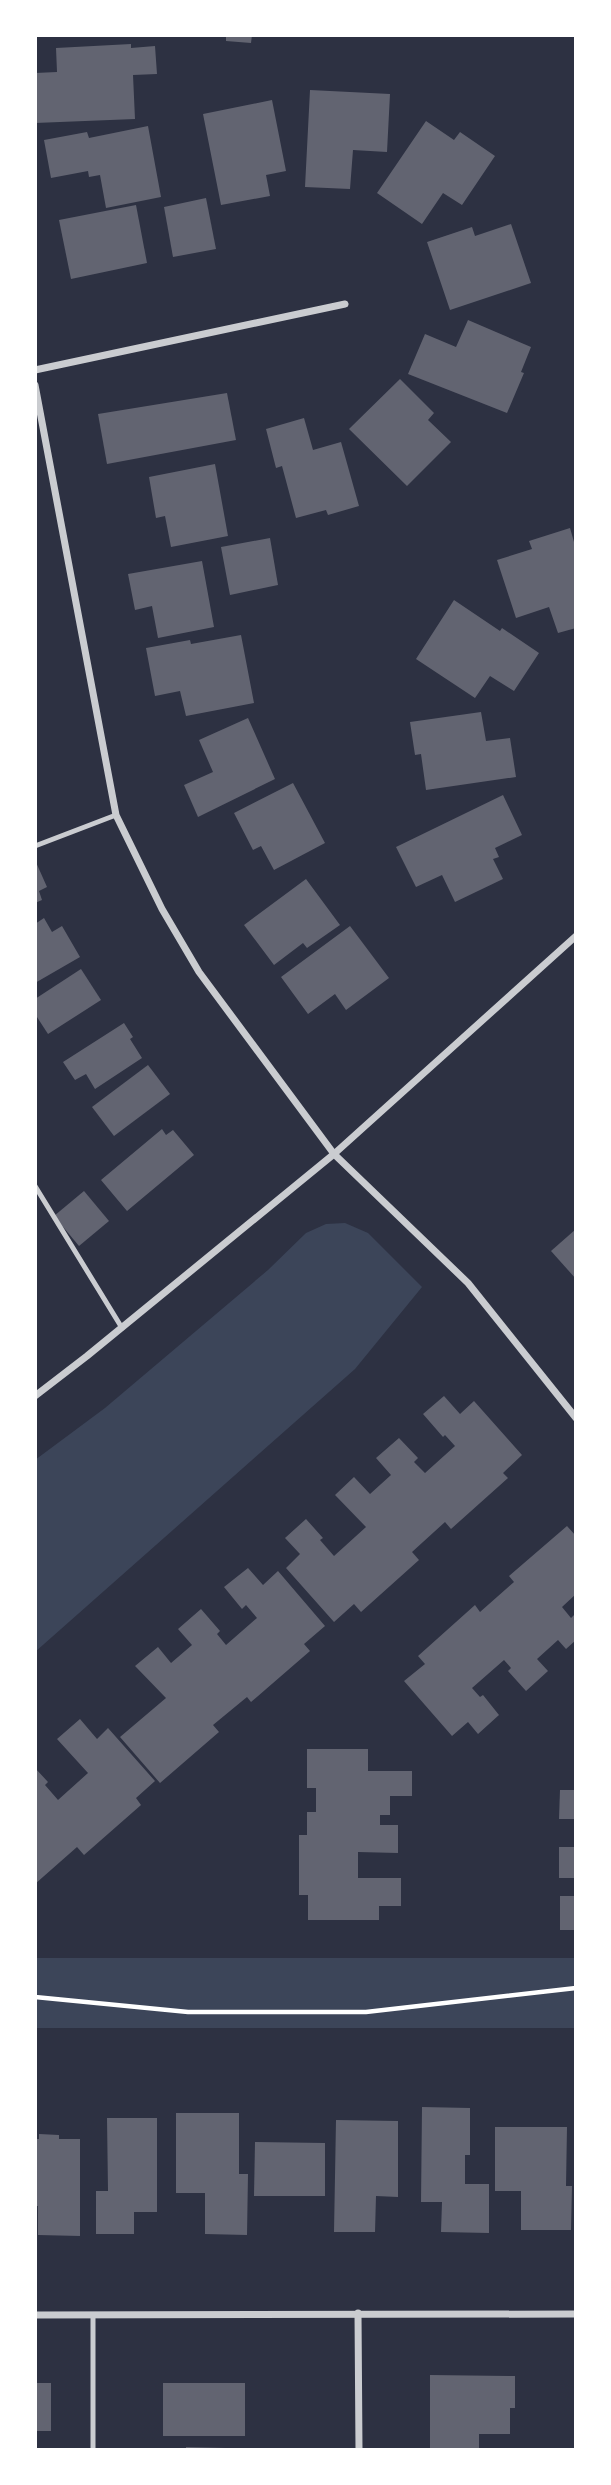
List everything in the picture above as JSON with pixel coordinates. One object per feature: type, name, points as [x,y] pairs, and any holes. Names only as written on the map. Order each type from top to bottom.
[{"type":"street","points":[[35,369],[345,304]]},
{"type":"street","points":[[35,384],[116,815],[162,909],[198,972],[334,1154],[468,1283],[576,1418]]},
{"type":"street","points":[[35,1396],[334,1154],[576,936]]},
{"type":"street","points":[[358,2313],[359,2450]]},
{"type":"street","points":[[35,2315],[576,2314]]},
{"type":"lane","points":[[35,846],[116,815]]},
{"type":"lane","points":[[35,1186],[122,1328]]},
{"type":"lane","points":[[93,2315],[93,2450]]},
{"type":"path","points":[[35,1997],[188,2011],[366,2011],[576,1988]]},
{"type":"shaded area","points":[[345,1223],[368,1233],[422,1287],[355,1369],[35,1652],[35,1460],[105,1408],[268,1270],[306,1233],[326,1224]]},
{"type":"shaded area","points":[[35,1958],[576,1958],[576,2028],[35,2028]]},
{"type":"building","points":[[226,35],[252,35],[251,43],[226,41]]},
{"type":"building","points":[[131,44],[131,48],[155,46],[157,74],[133,75],[135,119],[35,123],[35,73],[57,72],[56,48]]},
{"type":"building","points":[[310,90],[390,94],[387,152],[353,150],[350,189],[305,187]]},
{"type":"building","points":[[272,100],[286,171],[266,175],[270,196],[221,205],[203,114]]},
{"type":"building","points":[[426,121],[454,140],[460,132],[495,156],[462,205],[443,193],[422,224],[377,193]]},
{"type":"building","points":[[148,126],[161,197],[106,208],[100,175],[89,177],[88,171],[51,178],[44,140],[87,132],[89,138]]},
{"type":"building","points":[[206,198],[216,249],[173,257],[164,207]]},
{"type":"building","points":[[136,205],[147,263],[71,279],[59,220]]},
{"type":"building","points":[[511,224],[531,283],[450,310],[427,242],[472,227],[475,236]]},
{"type":"building","points":[[468,320],[531,347],[521,372],[524,373],[507,413],[408,374],[425,334],[456,347]]},
{"type":"building","points":[[400,379],[434,413],[428,420],[451,442],[407,486],[349,429]]},
{"type":"building","points":[[227,393],[236,440],[107,464],[98,414]]},
{"type":"building","points":[[304,418],[313,450],[341,442],[359,506],[328,515],[326,510],[296,518],[282,466],[276,468],[266,429]]},
{"type":"building","points":[[215,464],[228,536],[171,547],[165,516],[156,518],[149,477]]},
{"type":"building","points":[[570,528],[576,549],[576,628],[558,633],[549,607],[516,618],[497,560],[532,549],[529,541]]},
{"type":"building","points":[[270,538],[278,585],[230,595],[221,547]]},
{"type":"building","points":[[202,561],[214,627],[158,638],[152,606],[135,610],[128,574]]},
{"type":"building","points":[[454,600],[539,653],[514,691],[490,676],[475,698],[416,659]]},
{"type":"building","points":[[241,635],[254,703],[186,716],[180,691],[155,696],[146,648],[190,640],[191,644]]},
{"type":"building","points":[[481,712],[486,741],[510,738],[516,777],[426,790],[421,754],[415,755],[410,722]]},
{"type":"building","points":[[248,718],[275,779],[198,817],[184,785],[213,772],[199,740]]},
{"type":"building","points":[[293,783],[325,843],[274,870],[261,846],[253,850],[234,813]]},
{"type":"building","points":[[503,795],[522,835],[495,848],[499,857],[493,859],[503,879],[455,902],[442,875],[416,887],[396,847]]},
{"type":"building","points":[[35,860],[47,887],[39,891],[42,900],[35,903]]},
{"type":"building","points":[[306,879],[340,925],[307,948],[303,943],[274,965],[244,925]]},
{"type":"building","points":[[44,918],[52,932],[62,926],[80,957],[35,983],[35,924]]},
{"type":"building","points":[[350,926],[389,978],[346,1010],[335,994],[308,1014],[281,977]]},
{"type":"building","points":[[81,969],[101,1000],[48,1034],[35,1014],[35,999]]},
{"type":"building","points":[[124,1023],[142,1058],[95,1089],[86,1074],[75,1080],[63,1062]]},
{"type":"building","points":[[148,1065],[170,1094],[114,1136],[92,1107]]},
{"type":"building","points":[[162,1129],[166,1135],[173,1130],[194,1155],[127,1211],[101,1180]]},
{"type":"building","points":[[84,1191],[109,1221],[79,1246],[54,1216]]},
{"type":"building","points":[[576,1229],[576,1279],[551,1251]]},
{"type":"building","points":[[444,1396],[460,1414],[474,1401],[522,1455],[503,1473],[508,1478],[451,1529],[445,1522],[412,1552],[419,1560],[361,1612],[354,1604],[334,1622],[286,1568],[300,1554],[285,1538],[306,1519],[334,1556],[366,1527],[335,1495],[354,1477],[370,1494],[391,1475],[376,1458],[399,1438],[418,1458],[414,1462],[425,1473],[455,1446],[445,1435],[443,1437],[423,1414]]},
{"type":"building","points":[[567,1526],[576,1536],[576,1594],[562,1607],[571,1618],[576,1613],[576,1640],[566,1649],[558,1640],[537,1659],[548,1671],[526,1691],[508,1671],[511,1668],[504,1660],[472,1688],[480,1697],[483,1695],[499,1715],[478,1734],[468,1722],[452,1736],[404,1681],[425,1664],[418,1656],[475,1605],[480,1612],[514,1582],[509,1576]]},
{"type":"building","points":[[248,1568],[263,1585],[278,1571],[325,1626],[304,1644],[310,1651],[251,1702],[247,1697],[213,1725],[219,1732],[160,1783],[120,1737],[166,1698],[135,1666],[158,1647],[171,1663],[192,1645],[178,1629],[201,1609],[220,1631],[217,1634],[226,1645],[257,1618],[246,1605],[242,1609],[224,1587]]},
{"type":"building","points":[[80,1719],[97,1739],[108,1728],[155,1781],[136,1798],[141,1805],[84,1855],[77,1847],[35,1884],[35,1768],[48,1782],[45,1785],[58,1800],[88,1773],[57,1739]]},
{"type":"building","points":[[307,1749],[368,1749],[368,1771],[412,1771],[412,1796],[390,1796],[390,1815],[380,1815],[380,1825],[398,1825],[398,1853],[358,1852],[358,1878],[401,1878],[401,1906],[379,1906],[379,1920],[308,1920],[308,1895],[299,1895],[299,1835],[307,1835],[307,1812],[316,1812],[316,1788],[307,1788]]},
{"type":"building","points":[[560,1790],[576,1790],[576,1819],[559,1819]]},
{"type":"building","points":[[559,1847],[576,1847],[576,1878],[559,1878]]},
{"type":"building","points":[[560,1896],[576,1896],[576,1930],[560,1930]]},
{"type":"building","points":[[422,2107],[470,2108],[470,2155],[465,2155],[465,2184],[489,2184],[489,2233],[441,2232],[442,2202],[421,2202]]},
{"type":"building","points":[[176,2113],[239,2113],[239,2174],[248,2174],[247,2235],[205,2234],[205,2193],[176,2193]]},
{"type":"building","points":[[107,2118],[157,2118],[157,2212],[134,2212],[134,2234],[96,2234],[96,2191],[108,2191]]},
{"type":"building","points":[[336,2120],[398,2121],[398,2197],[376,2196],[375,2232],[334,2232]]},
{"type":"building","points":[[495,2127],[567,2127],[566,2186],[572,2186],[571,2230],[521,2230],[521,2191],[495,2191]]},
{"type":"building","points":[[39,2134],[59,2135],[59,2139],[80,2139],[80,2236],[38,2235],[35,2139],[39,2139]]},
{"type":"building","points":[[255,2142],[325,2143],[325,2196],[254,2196]]},
{"type":"building","points":[[430,2375],[515,2376],[515,2408],[510,2408],[510,2434],[479,2434],[479,2449],[430,2449]]},
{"type":"building","points":[[35,2383],[51,2383],[51,2431],[35,2431]]},
{"type":"building","points":[[163,2383],[245,2383],[245,2436],[163,2436]]},
{"type":"building","points":[[186,2447],[226,2448],[226,2450],[186,2450]]}]
